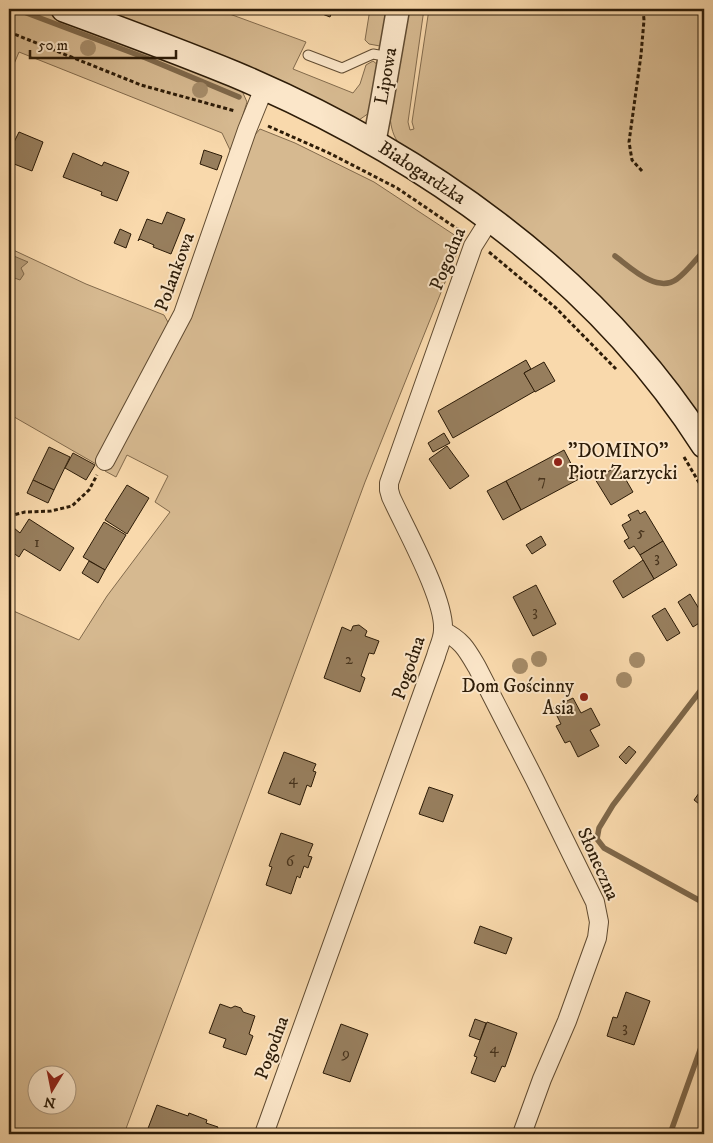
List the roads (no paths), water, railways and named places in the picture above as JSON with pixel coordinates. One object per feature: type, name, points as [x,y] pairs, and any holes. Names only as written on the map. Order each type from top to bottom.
[{"type":"main road","name":"Białogardzka","points":[[64,9],[181,53],[264,88],[322,115],[431,177],[518,241],[559,277],[630,348],[661,385],[693,450]]},
{"type":"street","name":"Lipowa","points":[[372,142],[376,133],[398,9]]},
{"type":"street","name":"Polankowa","points":[[105,461],[184,314],[251,118],[264,88]]},
{"type":"street","name":"Pogodna","points":[[264,1134],[383,805],[436,656],[443,631],[442,612],[389,490],[389,483],[475,240],[490,219]]},
{"type":"street","name":"Słoneczna","points":[[443,631],[456,637],[467,649],[477,667],[536,780],[595,902],[599,922],[597,938],[586,972],[542,1078],[522,1134]]},
{"type":"lane","points":[[308,55],[342,68],[373,54],[390,56]]},
{"type":"waterway","points":[[16,9],[146,58],[239,97]]},
{"type":"waterway","points":[[615,256],[644,277],[661,283],[669,283],[677,279],[688,269],[704,251]]},
{"type":"waterway","points":[[704,686],[613,805],[599,828],[597,839],[604,848],[704,903]]},
{"type":"waterway","points":[[670,1134],[704,1039]]},
{"type":"place","name":"\"DOMINO\" Piotr Zarzycki","points":[[558,462]]},
{"type":"place","name":"Dom Gościnny Asia","points":[[584,697]]}]
